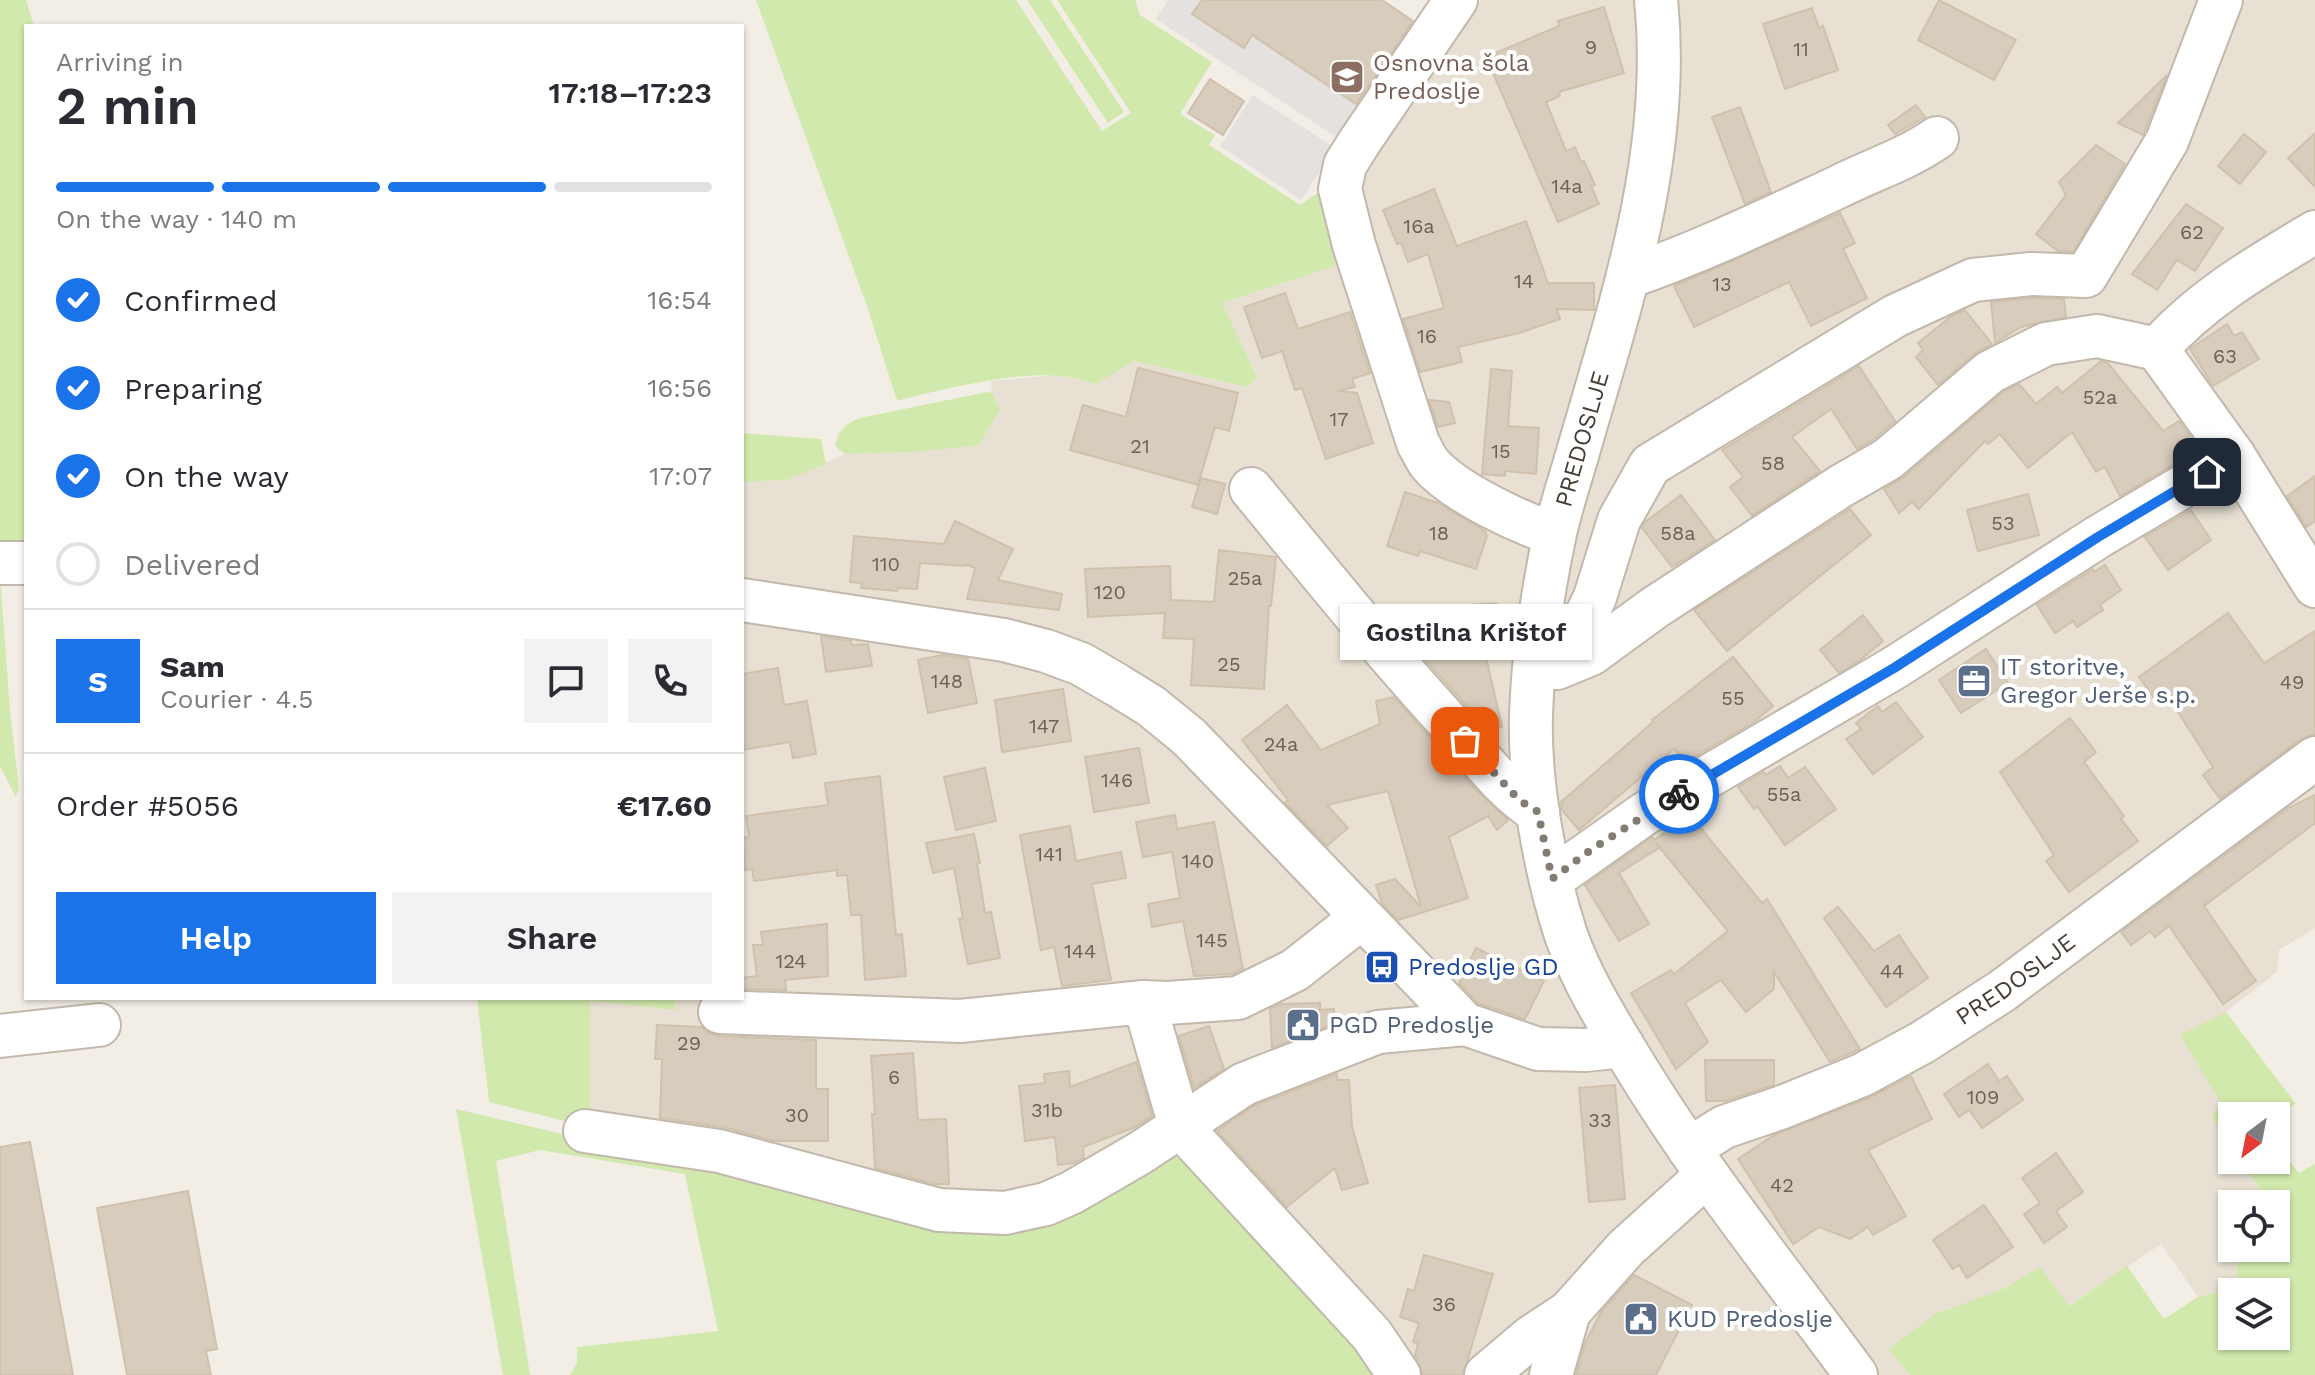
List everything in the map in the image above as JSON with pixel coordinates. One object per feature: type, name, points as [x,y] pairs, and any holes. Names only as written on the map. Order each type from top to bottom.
[{"type":"street","points":[[1456,0],[1345,165],[1340,189],[1354,245],[1418,443],[1429,462],[1442,476],[1517,522],[1554,534]]},
{"type":"street","name":"PREDOSLJE","points":[[1656,0],[1657,92],[1650,167],[1628,277],[1554,534],[1540,618],[1549,671],[1531,716],[1538,812],[1567,936],[1593,993],[1623,1046],[1698,1162],[1856,1375]]},
{"type":"street","points":[[1549,671],[1595,597],[1619,520],[1650,465],[1895,316],[1973,280],[2031,274],[2086,276],[2167,141],[2221,0]]},
{"type":"street","points":[[1628,277],[1745,231],[1852,180],[1909,157],[1937,138]]},
{"type":"street","points":[[2157,349],[2176,328],[2244,274],[2315,232]]},
{"type":"street","points":[[1549,671],[1591,654],[1667,599],[1888,459],[1990,372],[2046,344],[2097,336],[2157,349],[2234,456],[2315,586]]},
{"type":"street","points":[[1552,879],[1644,814],[1894,668],[2098,537],[2234,456]]},
{"type":"street","points":[[1251,489],[1430,703],[1519,800],[1538,812]]},
{"type":"street","points":[[0,563],[24,563]]},
{"type":"street","points":[[744,600],[1004,640],[1081,664],[1151,706],[1189,737],[1465,1024]]},
{"type":"street","name":"PREDOSLJE","points":[[1698,1162],[1724,1127],[1862,1075],[1923,1042],[2002,991],[2315,758]]},
{"type":"street","points":[[720,1012],[960,1021],[1144,1002],[1238,998],[1295,970],[1361,918]]},
{"type":"street","points":[[1144,1002],[1180,1126],[1372,1335],[1399,1375]]},
{"type":"street","points":[[585,1131],[719,1151],[939,1210],[1005,1213],[1046,1204],[1071,1193],[1244,1084],[1378,1032],[1465,1024],[1538,1049],[1586,1050],[1623,1046]]},
{"type":"street","points":[[0,1036],[99,1025]]},
{"type":"street","points":[[1486,1375],[1531,1337],[1569,1312],[1698,1162]]},
{"type":"street","points":[[1551,1375],[1569,1312]]},
{"type":"shaded area","points":[[1168,0],[1202,0],[1193,15],[1244,48],[1252,35],[1359,106],[1336,137],[1156,19]]},
{"type":"shaded area","points":[[1481,0],[2315,0],[2315,928],[2279,950],[2277,972],[2226,1012],[2181,1035],[2220,1102],[2211,1116],[2218,1127],[2218,1174],[2249,1174],[2260,1190],[2218,1190],[2218,1262],[2237,1262],[2236,1278],[2218,1278],[2218,1292],[2198,1297],[2161,1244],[2068,1306],[2039,1268],[2003,1289],[1935,1314],[1889,1349],[1910,1375],[1388,1375],[1037,1216],[590,1125],[589,1001],[675,1010],[674,1000],[744,1000],[744,482],[786,480],[845,454],[915,452],[1000,409],[992,393],[991,381],[1057,375],[1096,384],[1133,361],[1248,387],[1257,376],[1221,303],[1349,261],[1335,210]]},
{"type":"shaded area","points":[[1253,95],[1335,148],[1301,200],[1220,146]]},
{"type":"green space","points":[[0,0],[26,0],[33,24],[24,24],[24,553],[0,553]]},
{"type":"green space","points":[[756,0],[1016,0],[1102,131],[1131,113],[1057,0],[1135,0],[1140,15],[1212,62],[1180,114],[1215,135],[1209,145],[1300,205],[1317,193],[1335,210],[1350,261],[1222,303],[1257,377],[1247,387],[1134,361],[1096,384],[1059,376],[1022,376],[978,382],[897,401],[867,306]]},
{"type":"green space","points":[[1027,0],[1050,0],[1124,112],[1108,123]]},
{"type":"green space","points":[[992,393],[1000,409],[979,445],[915,452],[845,454],[835,446],[843,428],[860,418]]},
{"type":"green space","points":[[744,433],[821,439],[826,464],[786,480],[744,482]]},
{"type":"green space","points":[[0,575],[19,788],[16,797],[0,766]]},
{"type":"green space","points":[[477,1000],[674,1000],[676,1010],[590,1001],[590,1125],[489,1102]]},
{"type":"green space","points":[[2226,1012],[2296,1104],[2290,1107],[2290,1102],[2220,1102],[2180,1035]]},
{"type":"green space","points":[[456,1109],[922,1218],[1170,1153],[1184,1153],[1388,1375],[570,1375],[577,1363],[577,1347],[718,1331],[685,1174],[540,1150],[496,1161],[530,1375],[503,1375]]},
{"type":"green space","points":[[2218,1109],[2218,1127],[2211,1116]]},
{"type":"green space","points":[[2290,1161],[2299,1173],[2315,1164],[2315,1375],[1910,1375],[1888,1349],[1935,1314],[2003,1289],[2040,1267],[2069,1306],[2127,1266],[2164,1319],[2198,1297],[2218,1292],[2218,1350],[2290,1350],[2290,1278],[2236,1278],[2237,1262],[2290,1262],[2290,1190],[2261,1190],[2250,1174],[2290,1174]]},
{"type":"building","name":"Osnovna šola Predoslje","points":[[1202,0],[1382,0],[1413,21],[1356,104],[1252,35],[1244,48],[1192,14]]},
{"type":"building","points":[[1939,0],[2016,40],[1994,80],[1918,40]]},
{"type":"building","points":[[1604,7],[1624,73],[1559,92],[1560,96],[1546,102],[1566,151],[1575,147],[1581,162],[1584,161],[1595,185],[1591,186],[1599,204],[1558,222],[1486,57],[1559,26],[1558,21]]},
{"type":"building","points":[[1812,8],[1819,28],[1823,26],[1838,70],[1785,89],[1763,24]]},
{"type":"building","points":[[2167,75],[2143,135],[2118,123]]},
{"type":"building","points":[[1210,79],[1244,101],[1223,135],[1188,113]]},
{"type":"building","points":[[1916,105],[1925,117],[1895,134],[1888,125]]},
{"type":"building","points":[[1740,107],[1771,192],[1745,204],[1712,117]]},
{"type":"building","points":[[2315,133],[2315,187],[2288,158]]},
{"type":"building","points":[[2244,134],[2266,152],[2240,184],[2218,166]]},
{"type":"building","points":[[2096,145],[2125,164],[2073,252],[2058,251],[2036,234],[2066,195],[2059,182]]},
{"type":"building","points":[[1434,189],[1457,246],[1526,221],[1548,283],[1594,283],[1594,310],[1557,309],[1560,319],[1519,333],[1458,347],[1462,362],[1420,372],[1403,319],[1444,308],[1428,254],[1408,262],[1383,210]]},
{"type":"building","points":[[2186,204],[2223,228],[2195,271],[2177,260],[2157,290],[2132,274]]},
{"type":"building","points":[[1840,213],[1855,243],[1843,249],[1867,298],[1811,326],[1789,282],[1694,327],[1674,286]]},
{"type":"building","points":[[1285,293],[1298,329],[1350,312],[1370,373],[1352,379],[1355,387],[1337,391],[1357,393],[1373,443],[1326,459],[1302,388],[1295,390],[1282,351],[1262,358],[1244,307]]},
{"type":"building","points":[[2064,299],[2066,317],[2021,327],[1995,343],[1991,302]]},
{"type":"building","points":[[1965,310],[1992,344],[1974,354],[1938,385],[1916,357],[1923,350],[1918,343],[1950,317]]},
{"type":"building","points":[[2227,324],[2234,336],[2242,332],[2259,359],[2213,386],[2190,349]]},
{"type":"building","points":[[2101,361],[2108,363],[2163,431],[2179,421],[2199,449],[2120,496],[2105,467],[2096,472],[2072,432],[2028,468],[2000,434],[1988,444],[1985,441],[1919,509],[1912,502],[1899,513],[1884,489],[1904,477],[2003,392],[2019,384],[2036,404],[2057,387],[2062,393]]},
{"type":"building","points":[[1859,366],[1895,421],[1857,449],[1831,409],[1792,437],[1820,471],[1752,516],[1730,487],[1743,477],[1722,450]]},
{"type":"building","points":[[1138,368],[1238,393],[1229,431],[1215,427],[1198,485],[1070,450],[1083,405],[1126,417]]},
{"type":"building","points":[[1491,369],[1512,371],[1508,426],[1539,428],[1536,474],[1505,471],[1505,476],[1482,474]]},
{"type":"building","points":[[1429,400],[1449,402],[1455,423],[1438,427]]},
{"type":"building","points":[[2315,476],[2315,521],[2306,527],[2287,496]]},
{"type":"building","points":[[1201,478],[1225,484],[1217,514],[1192,507]]},
{"type":"building","points":[[1405,492],[1438,503],[1485,531],[1487,536],[1476,569],[1420,551],[1418,556],[1387,546]]},
{"type":"building","points":[[2028,494],[2039,535],[1978,551],[1967,510]]},
{"type":"building","points":[[1681,495],[1715,540],[1672,567],[1642,528],[1645,522]]},
{"type":"building","points":[[1850,509],[1871,535],[1727,651],[1694,610]]},
{"type":"building","points":[[2191,510],[2211,540],[2168,570],[2145,537]]},
{"type":"building","points":[[955,521],[1013,549],[998,580],[1062,594],[1059,610],[967,599],[975,568],[966,564],[920,563],[917,589],[861,588],[862,583],[850,582],[854,536],[944,544]]},
{"type":"building","points":[[1219,550],[1276,557],[1269,606],[1264,689],[1191,685],[1194,639],[1163,638],[1165,613],[1088,617],[1085,569],[1170,566],[1171,600],[1214,602]]},
{"type":"building","points":[[2105,565],[2121,590],[2100,605],[2103,610],[2077,627],[2073,621],[2055,633],[2037,605],[2093,569],[2094,572]]},
{"type":"building","points":[[1496,603],[1499,643],[1483,644],[1502,727],[1488,730],[1413,646],[1423,625],[1421,609]]},
{"type":"building","points":[[2228,613],[2264,663],[2315,631],[2315,734],[2301,739],[2220,799],[2203,775],[2213,767],[2164,690],[2154,698],[2139,677]]},
{"type":"building","points":[[1863,615],[1883,641],[1839,673],[1820,650]]},
{"type":"building","points":[[821,636],[851,641],[851,645],[868,644],[872,666],[826,672]]},
{"type":"building","name":"IT storitve, Gregor Jerše s.p.","points":[[1986,649],[2008,683],[1961,713],[1939,680]]},
{"type":"building","points":[[942,655],[968,659],[977,703],[928,713],[918,660]]},
{"type":"building","points":[[1733,657],[1773,706],[1754,722],[1685,762],[1674,749],[1579,830],[1562,810],[1561,802],[1652,720]]},
{"type":"building","points":[[778,668],[784,705],[807,701],[816,754],[793,758],[790,742],[744,750],[744,674]]},
{"type":"building","points":[[1063,689],[1071,741],[1002,752],[995,700]]},
{"type":"building","points":[[1394,697],[1475,789],[1508,820],[1497,830],[1488,816],[1449,837],[1468,898],[1398,920],[1382,903],[1376,885],[1395,879],[1421,907],[1388,791],[1327,805],[1348,828],[1327,846],[1285,803],[1288,800],[1242,740],[1287,705],[1321,750],[1380,724],[1376,701]]},
{"type":"building","points":[[1896,702],[1923,737],[1873,774],[1846,739],[1861,729],[1856,723],[1878,706],[1882,712]]},
{"type":"building","points":[[2070,718],[2096,752],[2084,762],[2124,816],[2121,819],[2138,841],[2069,892],[2046,861],[2054,855],[2000,772]]},
{"type":"building","points":[[1139,748],[1149,803],[1094,812],[1085,757]]},
{"type":"building","points":[[1780,766],[1788,778],[1805,767],[1836,809],[1785,845],[1757,806],[1754,809],[1738,787]]},
{"type":"building","points":[[985,768],[996,821],[956,830],[944,777]]},
{"type":"building","points":[[880,776],[896,935],[902,934],[906,976],[865,980],[861,915],[851,915],[847,875],[837,876],[837,870],[754,881],[752,869],[745,870],[744,838],[749,837],[746,816],[828,805],[825,783]]},
{"type":"building","points":[[2315,795],[2315,823],[2204,906],[2256,981],[2223,1004],[2169,926],[2155,937],[2150,931],[2131,945],[2121,932],[2288,808]]},
{"type":"building","points":[[1175,815],[1177,829],[1214,822],[1243,969],[1232,974],[1194,976],[1183,921],[1152,927],[1148,904],[1180,898],[1172,852],[1143,857],[1136,822]]},
{"type":"building","points":[[1690,815],[1762,903],[1767,899],[1860,1049],[1830,1062],[1774,972],[1774,989],[1746,1012],[1721,980],[1685,1003],[1708,1042],[1676,1069],[1631,993],[1671,970],[1674,974],[1728,931],[1656,843],[1659,848],[1619,873],[1649,924],[1619,941],[1585,885],[1652,837],[1654,840]]},
{"type":"building","points":[[1070,826],[1076,861],[1121,852],[1126,878],[1092,884],[1111,980],[1062,986],[1054,947],[1041,950],[1020,835]]},
{"type":"building","points":[[974,834],[985,913],[991,912],[1000,958],[968,964],[959,919],[963,918],[954,868],[933,873],[926,843]]},
{"type":"building","points":[[1838,907],[1874,951],[1899,935],[1928,978],[1886,1007],[1824,918]]},
{"type":"building","points":[[827,924],[828,976],[785,980],[786,990],[744,989],[744,978],[757,976],[753,945],[763,945],[761,932]]},
{"type":"building","points":[[1476,948],[1544,981],[1525,1019],[1478,1003],[1459,983]]},
{"type":"building","name":"PGD Predoslje","points":[[1320,1003],[1320,1010],[1334,1009],[1335,1023],[1272,1048],[1270,1009],[1280,1004]]},
{"type":"building","points":[[657,1025],[702,1027],[708,1033],[719,1036],[816,1040],[816,1089],[828,1089],[828,1141],[774,1141],[723,1127],[660,1118],[662,1059],[655,1059]]},
{"type":"building","points":[[1209,1026],[1224,1069],[1194,1088],[1179,1036]]},
{"type":"building","points":[[913,1053],[918,1120],[946,1119],[949,1184],[935,1184],[875,1168],[871,1056]]},
{"type":"building","points":[[1705,1060],[1774,1060],[1774,1085],[1725,1101],[1706,1101]]},
{"type":"building","points":[[1136,1062],[1152,1116],[1135,1127],[1083,1147],[1084,1158],[1074,1163],[1058,1165],[1055,1137],[1025,1141],[1019,1086],[1045,1083],[1044,1074],[1069,1071],[1070,1087]]},
{"type":"building","points":[[1988,1064],[1999,1081],[2007,1076],[2023,1100],[1982,1128],[1969,1110],[1959,1117],[1944,1094]]},
{"type":"building","points":[[1337,1074],[1337,1080],[1349,1080],[1352,1127],[1368,1183],[1342,1190],[1335,1168],[1287,1207],[1217,1131],[1255,1105]]},
{"type":"building","points":[[1911,1076],[1932,1119],[1868,1150],[1906,1216],[1873,1235],[1868,1227],[1850,1239],[1819,1227],[1793,1244],[1738,1159],[1774,1135],[1871,1097]]},
{"type":"building","points":[[1615,1085],[1625,1199],[1589,1202],[1579,1088]]},
{"type":"building","points":[[30,1142],[73,1375],[0,1375],[0,1147]]},
{"type":"building","points":[[2056,1153],[2083,1192],[2056,1211],[2067,1227],[2044,1243],[2024,1214],[2040,1203],[2022,1178]]},
{"type":"building","points":[[188,1191],[217,1349],[206,1351],[211,1375],[127,1375],[97,1208]]},
{"type":"building","points":[[1984,1205],[2013,1247],[1967,1278],[1959,1265],[1953,1269],[1933,1240]]},
{"type":"building","points":[[1424,1255],[1493,1274],[1463,1375],[1423,1375],[1415,1355],[1418,1344],[1413,1342],[1419,1323],[1400,1317],[1408,1289],[1414,1291]]},
{"type":"building","name":"KUD Predoslje","points":[[1634,1275],[1692,1305],[1656,1375],[1576,1375],[1585,1343],[1601,1312]]},
{"type":"way so far","points":[[1465,741],[1519,800],[1538,812],[1552,879],[1644,814],[1679,794]]},
{"type":"place","name":"Osnovna šola Predoslje","points":[[1347,77]]},
{"type":"place","name":"IT storitve, Gregor Jerše s.p.","points":[[1974,681]]},
{"type":"place","name":"Gostilna Krištof","points":[[1465,741]]},
{"type":"place","name":"Predoslje GD","points":[[1382,967]]},
{"type":"place","name":"PGD Predoslje","points":[[1303,1025]]},
{"type":"place","name":"KUD Predoslje","points":[[1641,1319]]},
{"type":"route","points":[[1679,794],[1894,668],[2098,537],[2207,472]]}]
